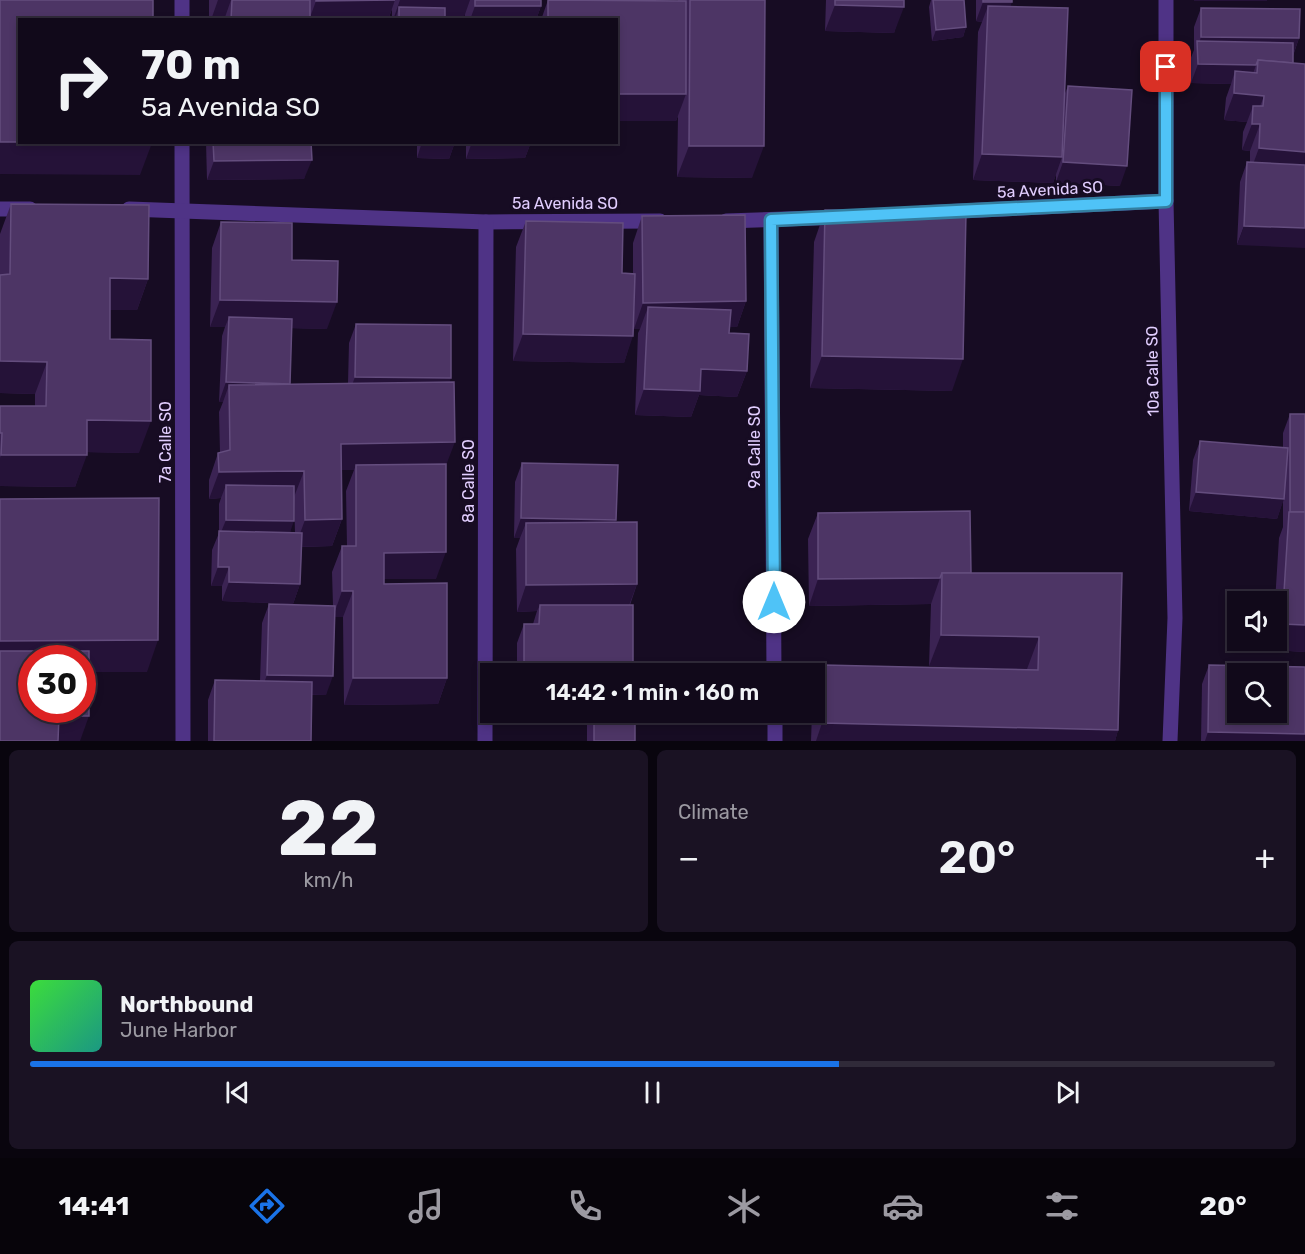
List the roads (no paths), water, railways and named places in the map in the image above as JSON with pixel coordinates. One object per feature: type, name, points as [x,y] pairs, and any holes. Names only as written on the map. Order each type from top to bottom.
[{"type":"street","points":[[182,0],[182,18]]},
{"type":"street","name":"10a Calle SO","points":[[1166,0],[1166,201],[1175,618],[1170,741]]},
{"type":"street","name":"7a Calle SO","points":[[182,144],[183,741]]},
{"type":"street","name":"5a Avenida SO","points":[[903,214],[1166,201]]},
{"type":"street","points":[[0,208],[46,209]]},
{"type":"street","name":"5a Avenida SO","points":[[114,209],[183,209],[486,222],[676,221]]},
{"type":"street","points":[[711,221],[855,216]]},
{"type":"street","name":"9a Calle SO","points":[[771,220],[774,663]]},
{"type":"street","name":"8a Calle SO","points":[[485,741],[486,222]]},
{"type":"street","points":[[775,723],[775,741]]}]
